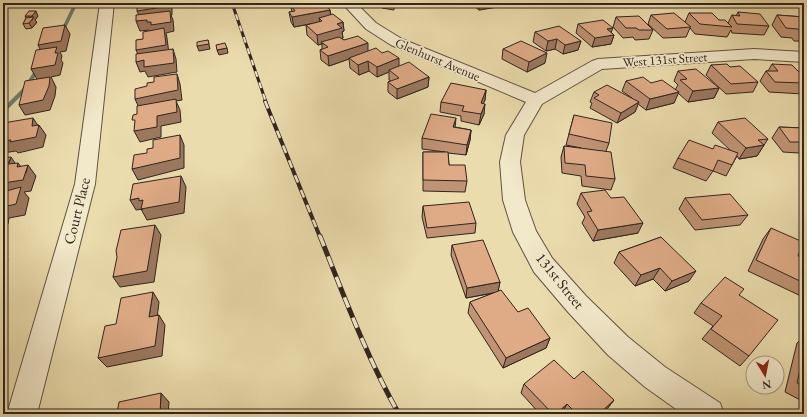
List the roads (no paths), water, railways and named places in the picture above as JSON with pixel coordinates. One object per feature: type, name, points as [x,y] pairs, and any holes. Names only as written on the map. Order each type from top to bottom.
[{"type":"street","name":"Court Place","points":[[22,414],[85,184],[107,3]]},
{"type":"street","name":"Glenhurst Avenue","points":[[349,3],[366,23],[383,35],[408,48],[536,100]]},
{"type":"street","name":"West 131st Street","points":[[536,100],[598,64],[754,54],[804,57]]},
{"type":"street","name":"131st Street","points":[[536,100],[525,116],[515,135],[510,162],[514,200],[525,232],[543,265],[577,304],[618,346],[655,378],[709,414]]},
{"type":"waterway","points":[[62,32],[76,3]]},
{"type":"waterway","points":[[3,111],[24,90],[39,68]]},
{"type":"railway","points":[[232,3],[266,102]]},
{"type":"railway","points":[[265,101],[320,237]]},
{"type":"railway","points":[[320,236],[366,349],[399,414]]}]
